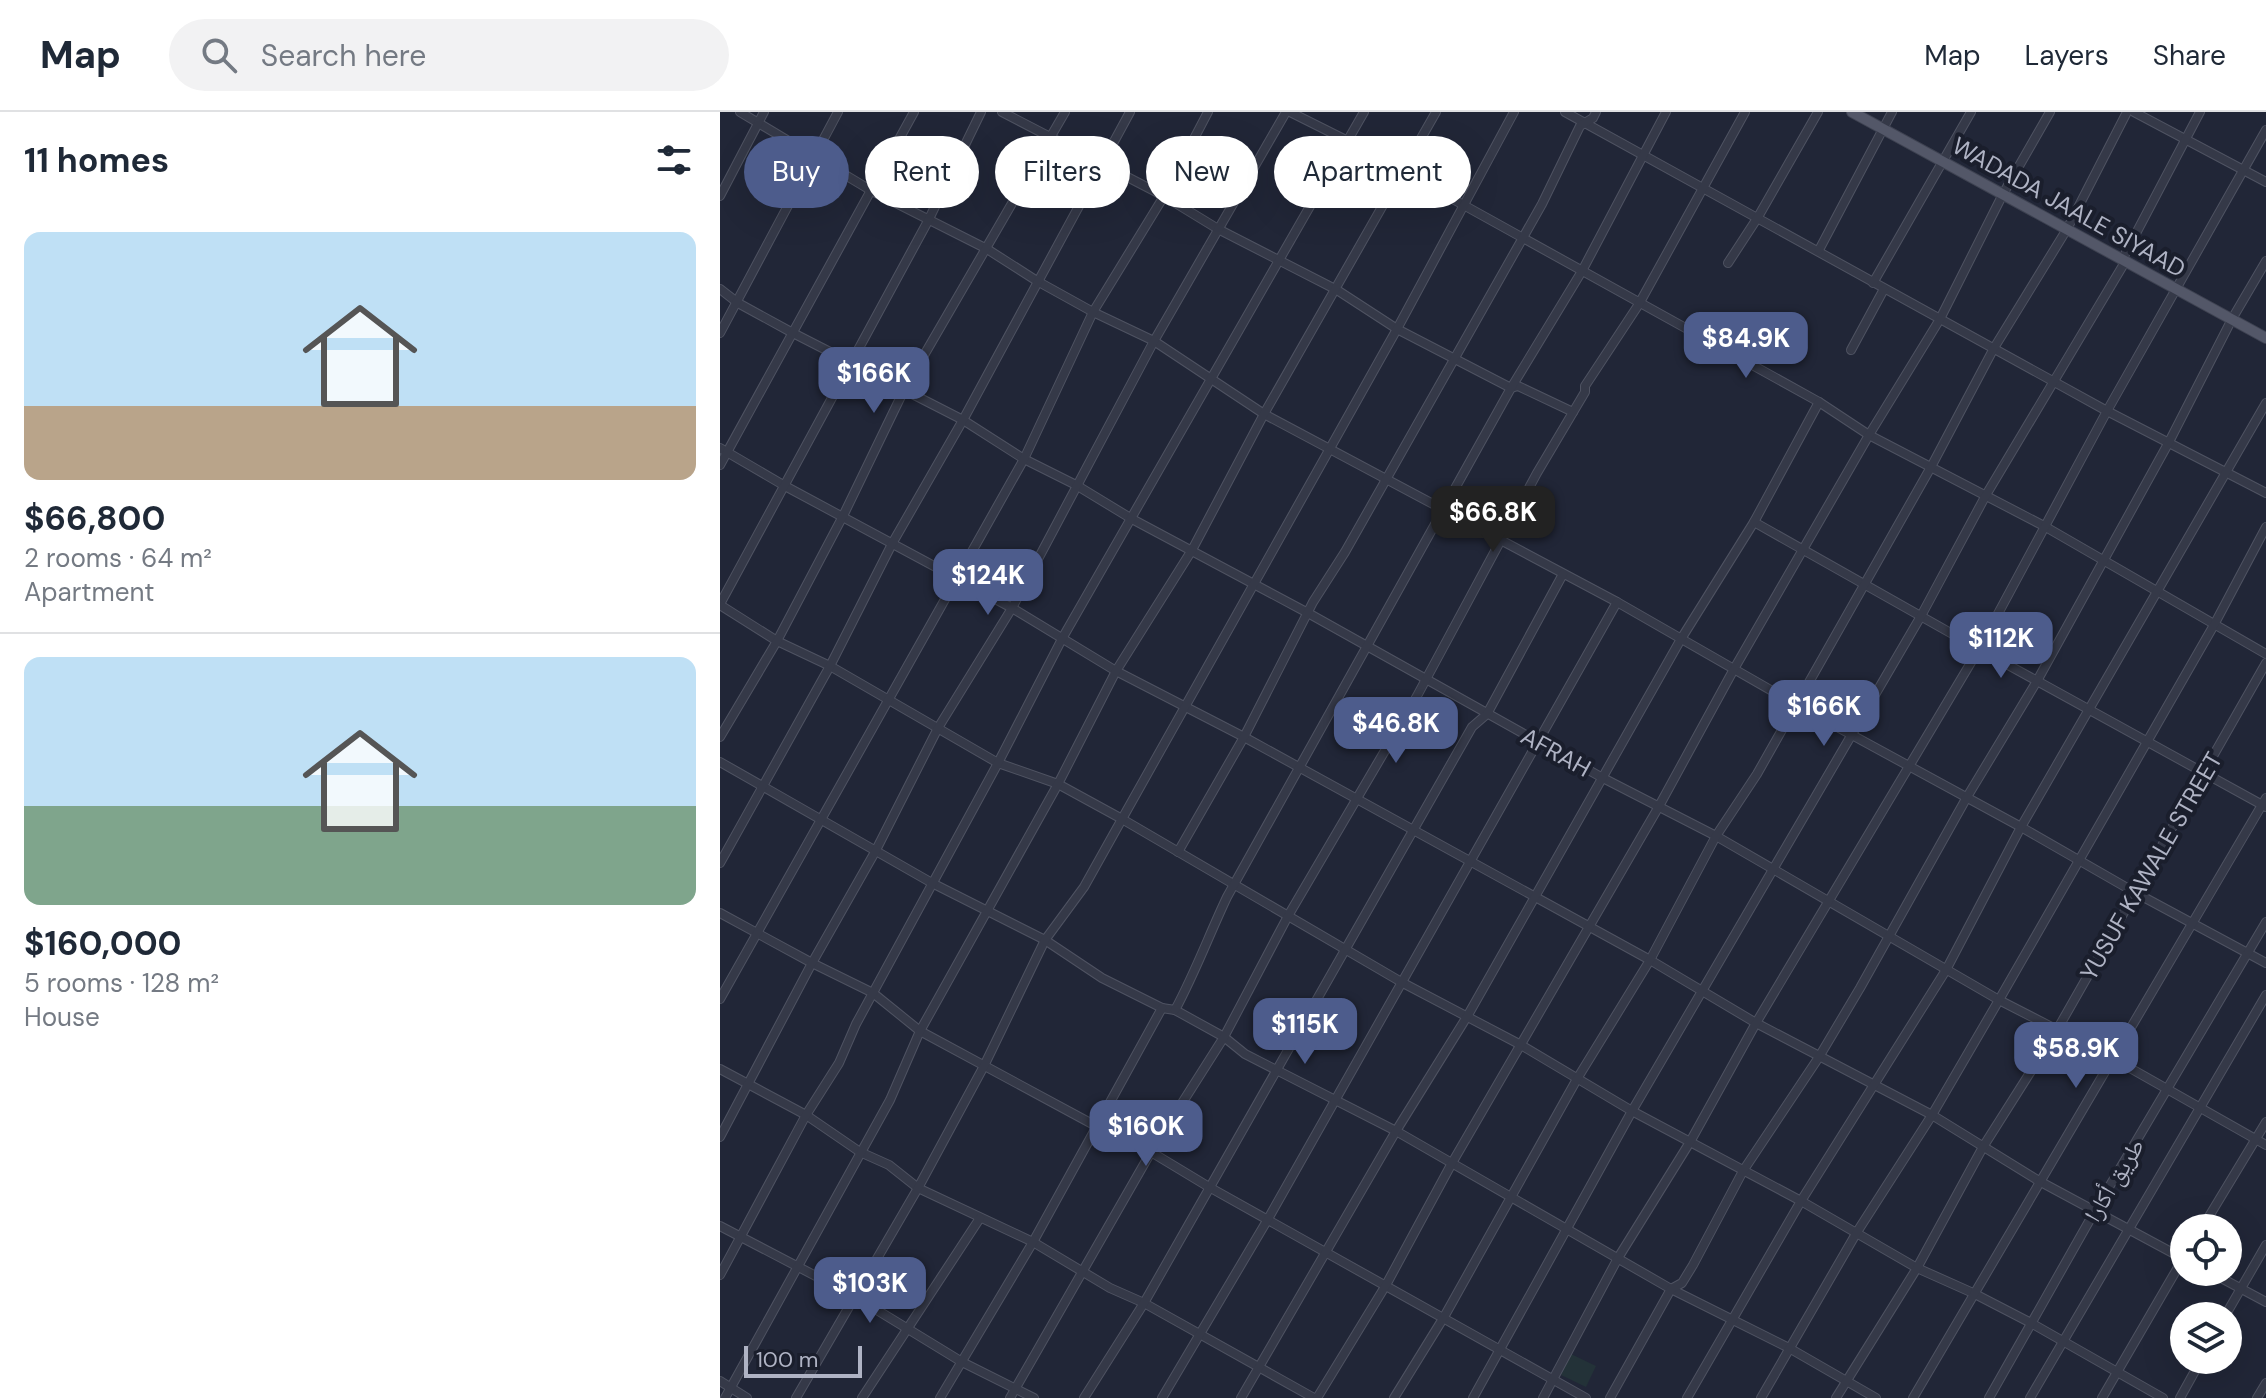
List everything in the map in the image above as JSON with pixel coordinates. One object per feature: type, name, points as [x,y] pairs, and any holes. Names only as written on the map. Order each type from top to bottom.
[{"type":"main road","name":"WADADA JAALE SIYAAD","points":[[1852,112],[2266,338]]},
{"type":"street","points":[[740,112],[780,136]]},
{"type":"street","points":[[720,196],[764,112]]},
{"type":"street","points":[[825,136],[838,112]]},
{"type":"street","points":[[901,136],[914,112]]},
{"type":"street","points":[[981,112],[928,221],[720,604],[777,641],[830,666],[998,763],[1058,784],[1122,819],[1403,983],[1468,1015],[1632,1111],[1801,1201],[1917,1268],[2031,1323],[2163,1398]]},
{"type":"street","points":[[1002,112],[1048,136]]},
{"type":"street","points":[[1053,136],[1065,112]]},
{"type":"street","points":[[1117,136],[1130,112]]},
{"type":"street","points":[[1195,136],[1208,112]]},
{"type":"street","points":[[720,1137],[875,852],[938,728],[1012,608],[1154,341],[1288,112],[1338,136]]},
{"type":"street","points":[[1351,136],[1364,112]]},
{"type":"street","points":[[1422,136],[1436,112]]},
{"type":"street","points":[[1471,189],[1514,112]]},
{"type":"street","points":[[1565,112],[2107,411],[2266,493]]},
{"type":"street","points":[[1178,852],[1244,737],[1308,613],[1522,238],[1580,126],[1593,118],[1596,112]]},
{"type":"street","points":[[1175,1010],[1193,978],[1203,946],[1235,885],[1511,388],[1582,271],[1666,112]]},
{"type":"street","points":[[1010,1398],[1151,1152],[1224,1037],[1288,916],[1426,680],[1585,392],[1585,386],[1639,304],[1745,112]]},
{"type":"street","points":[[1728,263],[1818,112]]},
{"type":"street","points":[[1819,250],[1892,112]]},
{"type":"street","points":[[1873,283],[1971,112]]},
{"type":"street","points":[[720,1069],[806,1115],[860,1152],[889,1165],[918,1188],[1033,1242],[1081,1272],[1144,1303],[1316,1398],[1386,1285],[1452,1163],[1658,808],[1734,669],[1940,319],[2003,194],[2050,112]]},
{"type":"street","points":[[1394,1398],[1444,1317],[1577,1079],[1650,960],[1716,836],[1757,774],[1931,467],[1994,348],[2067,229],[2127,112]]},
{"type":"street","points":[[2134,112],[2266,182]]},
{"type":"street","points":[[1473,1398],[1632,1111],[1921,616],[1986,495],[2125,262],[2123,258],[2200,112]]},
{"type":"street","points":[[1543,1398],[1618,1258],[1690,1142],[1756,1023],[1979,649],[2107,411],[2266,130]]},
{"type":"street","points":[[720,465],[724,450],[865,203]]},
{"type":"street","points":[[720,333],[788,208]]},
{"type":"street","points":[[904,208],[987,249],[1093,312],[1154,341],[1264,414],[1617,602],[1795,704],[2266,963]]},
{"type":"street","points":[[720,737],[777,641],[843,516],[905,388],[1011,208]]},
{"type":"street","points":[[720,863],[1077,208]]},
{"type":"street","points":[[720,999],[1024,459],[1093,312],[1157,208]]},
{"type":"street","points":[[1184,208],[1337,290],[1397,329],[1511,388],[1518,386],[1573,412]]},
{"type":"street","points":[[720,1275],[806,1115],[839,1063],[873,993],[1063,637],[1309,208]]},
{"type":"street","points":[[725,1398],[890,1100],[920,1031],[1058,784],[1116,671],[1192,550],[1264,414],[1382,208]]},
{"type":"street","points":[[796,1398],[918,1188],[984,1066],[1045,940],[1084,887],[1397,329],[1460,208]]},
{"type":"street","points":[[1467,208],[1819,402],[1869,435],[2159,590],[2266,654]]},
{"type":"street","points":[[1610,1398],[1671,1289],[1682,1283],[1693,1265],[1743,1171],[1819,1057],[2037,681],[2266,261]]},
{"type":"street","name":"AFRAH","points":[[720,289],[738,303],[905,388],[1024,459],[1601,777],[1716,836],[1999,1000],[2114,1059],[2266,1145]]},
{"type":"street","points":[[1851,350],[1884,289]]},
{"type":"street","points":[[1241,1398],[1396,1131],[1468,1015],[1681,639],[1754,522],[1819,402]]},
{"type":"street","points":[[1687,1398],[1801,1201],[1946,970],[2021,827],[2266,403]]},
{"type":"street","points":[[724,450],[1012,608],[1116,671],[1244,737],[1650,960],[1756,1023],[1932,1115],[2039,1181],[2170,1250]]},
{"type":"street","points":[[1754,522],[2089,711],[2265,803],[1913,1398]]},
{"type":"street","points":[[1761,1398],[1857,1232],[1932,1115],[1999,1000],[2214,625],[2266,527]]},
{"type":"street","points":[[1084,1398],[1144,1303],[1472,727],[1487,714],[1563,574]]},
{"type":"street","points":[[1162,1398],[1403,983],[1617,602]]},
{"type":"street","name":"YUSUF KAWALE STREET","points":[[1836,1398],[1917,1268],[1983,1147],[2057,1030],[2266,663]]},
{"type":"street","points":[[720,762],[875,852],[1045,940],[1102,978],[1162,1008],[1175,1010],[1224,1037],[1245,1054],[1396,1131],[1671,1289],[1789,1348],[1876,1398]]},
{"type":"street","points":[[720,913],[873,993],[920,1031],[1096,1126],[1151,1152],[1586,1398]]},
{"type":"street","name":"طريق أكارا","points":[[1989,1398],[2096,1209],[2266,922]]},
{"type":"street","points":[[2030,1398],[2266,995]]},
{"type":"street","points":[[940,1398],[1033,1242],[1162,1008]]},
{"type":"street","points":[[2211,1214],[2266,1122]]},
{"type":"street","points":[[862,1398],[980,1218]]},
{"type":"street","points":[[720,1226],[854,1296],[962,1362],[1034,1398]]},
{"type":"street","points":[[2233,1302],[2266,1245]]},
{"type":"street","points":[[2102,1398],[2170,1282]]},
{"type":"street","points":[[2237,1286],[2266,1302]]},
{"type":"street","points":[[2180,1398],[2193,1374]]},
{"type":"street","points":[[720,1381],[747,1398]]},
{"type":"street","points":[[2257,1398],[2266,1383]]},
{"type":"shaded area","points":[[1571,1354],[1596,1366],[1586,1387],[1561,1375]]}]
